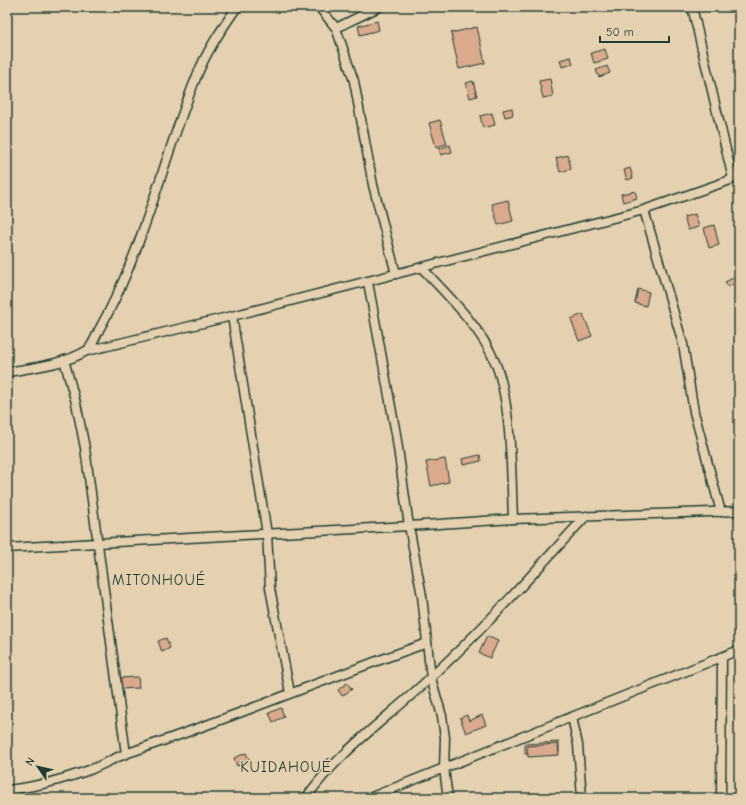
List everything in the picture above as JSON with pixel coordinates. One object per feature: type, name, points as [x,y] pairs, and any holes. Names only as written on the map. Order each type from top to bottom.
[{"type":"street","points":[[87,351],[106,318],[127,271],[151,210],[196,77],[210,48],[237,7]]},
{"type":"street","points":[[319,7],[336,28],[354,81],[373,185],[396,274]]},
{"type":"street","points":[[336,28],[379,7]]},
{"type":"street","points":[[7,372],[64,360],[87,351],[368,282],[644,210],[736,178],[692,7]]},
{"type":"street","points":[[644,210],[683,344],[694,412],[721,512]]},
{"type":"street","points":[[422,268],[453,301],[481,336],[494,361],[503,389],[513,519]]},
{"type":"street","points":[[368,282],[396,434],[409,526],[422,596],[431,678],[442,716],[445,738],[444,768],[448,798]]},
{"type":"street","points":[[232,316],[267,534],[270,588],[290,693]]},
{"type":"street","points":[[64,360],[76,404],[85,448],[96,543],[126,754]]},
{"type":"street","points":[[7,548],[513,519],[739,511]]},
{"type":"street","points":[[306,798],[330,769],[431,678],[517,592],[586,516]]},
{"type":"street","points":[[7,790],[43,784],[91,769],[126,754],[195,731],[290,693],[427,644]]},
{"type":"street","points":[[369,798],[513,739],[739,650]]},
{"type":"street","points":[[721,798],[722,657]]},
{"type":"street","points":[[572,717],[578,745],[582,798]]},
{"type":"building","points":[[377,21],[379,30],[360,35],[358,26]]},
{"type":"building","points":[[477,27],[485,63],[459,69],[451,33]]},
{"type":"building","points":[[605,49],[608,59],[594,63],[591,53]]},
{"type":"building","points":[[571,57],[573,64],[562,67],[560,60]]},
{"type":"building","points":[[607,66],[610,73],[599,77],[596,70]]},
{"type":"building","points":[[550,79],[553,96],[543,98],[539,81]]},
{"type":"building","points":[[473,81],[477,96],[470,98],[466,83]]},
{"type":"building","points":[[512,108],[513,115],[505,117],[503,110]]},
{"type":"building","points":[[492,113],[495,125],[483,128],[480,116]]},
{"type":"building","points":[[440,120],[447,144],[436,147],[429,123]]},
{"type":"building","points":[[450,145],[452,152],[441,155],[439,149]]},
{"type":"building","points":[[568,155],[571,169],[560,172],[556,158]]},
{"type":"building","points":[[630,168],[633,178],[627,180],[624,170]]},
{"type":"building","points":[[635,191],[637,198],[623,202],[621,194]]},
{"type":"building","points":[[508,200],[513,221],[498,225],[492,204]]},
{"type":"building","points":[[695,214],[699,227],[688,230],[684,217]]},
{"type":"building","points":[[714,225],[719,245],[709,248],[704,228]]},
{"type":"building","points":[[739,275],[739,281],[728,287],[725,282]]},
{"type":"building","points":[[638,289],[649,292],[646,306],[635,303]]},
{"type":"building","points":[[583,314],[592,336],[579,341],[571,319]]},
{"type":"building","points":[[480,455],[481,461],[463,465],[462,459]]},
{"type":"building","points":[[445,459],[449,482],[431,486],[426,462]]},
{"type":"building","points":[[487,636],[498,641],[490,658],[479,653]]},
{"type":"building","points":[[166,638],[170,648],[162,652],[158,641]]},
{"type":"building","points":[[138,677],[139,688],[120,689],[120,678]]},
{"type":"building","points":[[347,683],[352,689],[342,696],[338,690]]},
{"type":"building","points":[[281,708],[284,717],[273,722],[269,713]]},
{"type":"building","points":[[467,715],[469,721],[482,715],[486,725],[466,733],[460,718]]},
{"type":"building","points":[[559,742],[559,752],[525,754],[525,744]]},
{"type":"building","points":[[558,744],[559,755],[528,757],[527,746]]},
{"type":"building","points":[[246,753],[250,761],[237,766],[234,758]]},
{"type":"district","name":"MITONHOUÉ","points":[[159,580]]},
{"type":"district","name":"KUIDAHOUÉ","points":[[286,767]]}]
